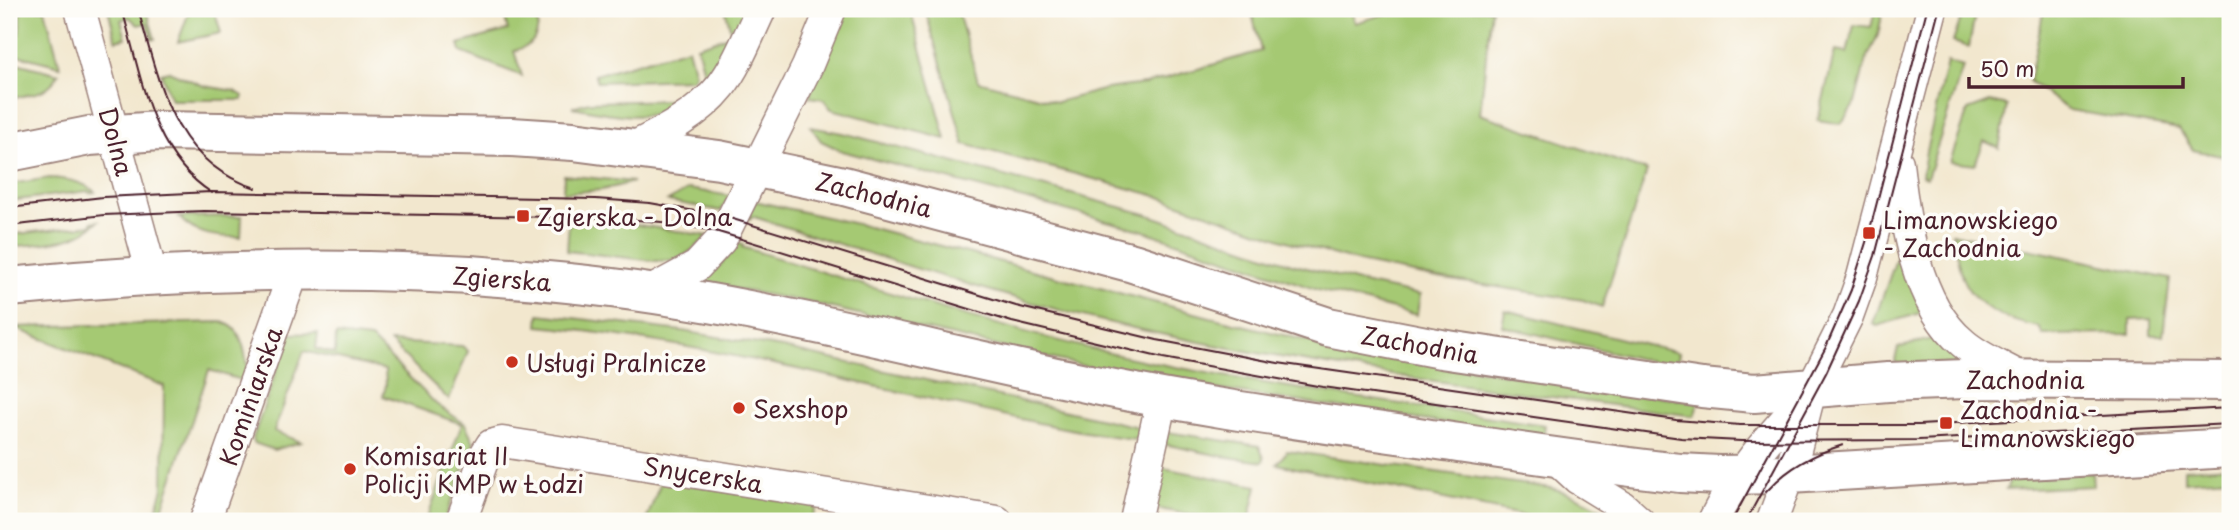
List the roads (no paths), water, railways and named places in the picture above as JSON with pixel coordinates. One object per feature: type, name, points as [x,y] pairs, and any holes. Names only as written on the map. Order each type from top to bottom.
[{"type":"main road","points":[[9,152],[58,141],[115,134],[181,131],[512,137],[631,148]]},
{"type":"main road","name":"Zachodnia","points":[[631,148],[758,167],[844,186],[1133,263],[1297,318],[1339,329],[1441,349],[1728,391],[1754,393],[1895,382],[2024,379],[2230,381]]},
{"type":"main road","name":"Zgierska","points":[[9,287],[152,274],[294,271],[524,279],[647,293]]},
{"type":"main road","points":[[647,293],[773,314],[1077,382],[1162,398],[1669,472],[1790,474],[2230,448]]},
{"type":"street","name":"Dolna","points":[[80,9],[152,274]]},
{"type":"street","points":[[631,148],[676,124],[715,93],[734,65],[761,9]]},
{"type":"street","points":[[647,293],[684,274],[711,253],[724,234],[807,66],[831,9]]},
{"type":"street","points":[[1772,521],[1790,474],[1811,390],[1848,316],[1862,277],[1932,9]]},
{"type":"street","points":[[1897,146],[1908,228],[1925,289],[1939,314],[1963,343],[2024,379]]},
{"type":"street","name":"Kominiarska","points":[[205,521],[294,271]]},
{"type":"street","points":[[1713,521],[1752,457],[1811,390]]},
{"type":"street","points":[[1135,521],[1162,398]]},
{"type":"street","name":"Snycerska","points":[[461,521],[486,453],[491,445],[502,442],[997,521]]},
{"type":"street","points":[[1553,456],[1578,479],[1622,506],[1639,521]]},
{"type":"tram line","points":[[122,9],[142,85],[161,135],[174,157],[191,177],[212,193]]},
{"type":"tram line","points":[[138,9],[162,91],[187,139],[205,159],[228,176],[256,188]]},
{"type":"tram line","points":[[1732,521],[1826,347],[1851,290],[1869,233],[1927,9]]},
{"type":"tram line","points":[[1746,521],[1826,373],[1859,301],[1875,256],[1939,9]]},
{"type":"tram line","points":[[9,208],[103,197],[211,192],[596,199],[650,203],[723,216],[1016,306],[1157,340],[1278,363],[1676,420],[1740,425],[1919,425],[2230,408]]},
{"type":"tram line","points":[[9,226],[104,215],[204,211],[612,218],[662,222],[715,231],[1012,322],[1163,358],[1323,387],[1681,438],[1741,441],[1919,440],[2230,424]]},
{"type":"tram line","points":[[1766,492],[1801,463],[1843,445]]},
{"type":"place","name":"Zgierska - Dolna","points":[[523,216]]},
{"type":"place","name":"Limanowskiego - Zachodnia","points":[[1869,233]]},
{"type":"place","name":"Usługi Pralnicze","points":[[512,362]]},
{"type":"place","name":"Sexshop","points":[[739,408]]},
{"type":"place","name":"Zachodnia - Limanowskiego","points":[[1946,423]]},
{"type":"place","name":"Komisariat II Policji KMP w Łodzi","points":[[350,469]]}]
